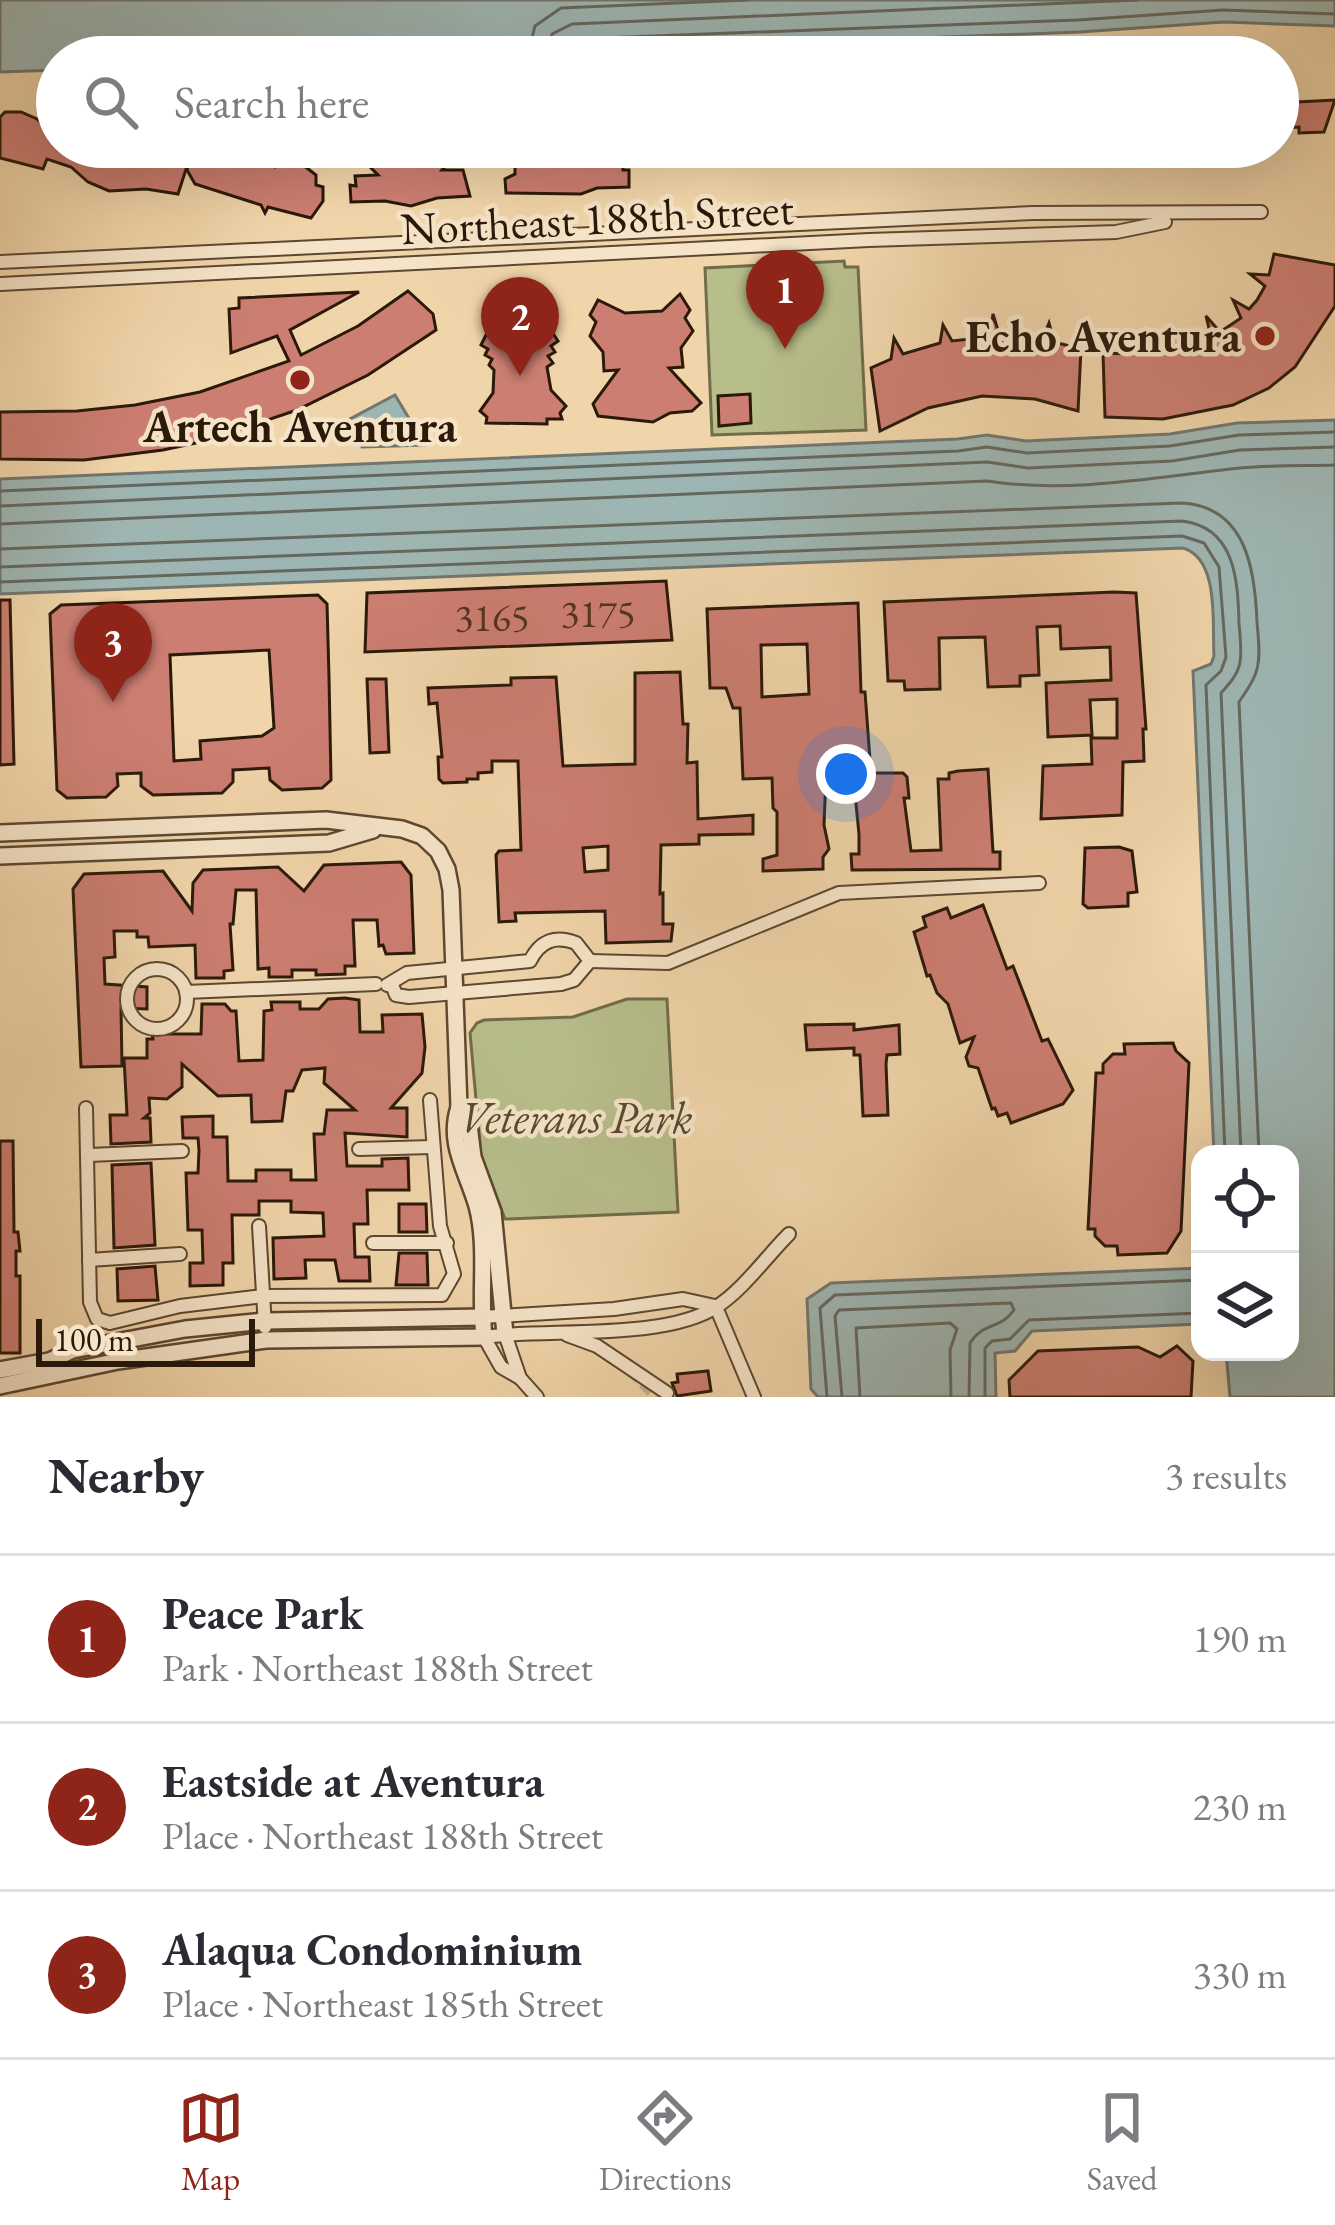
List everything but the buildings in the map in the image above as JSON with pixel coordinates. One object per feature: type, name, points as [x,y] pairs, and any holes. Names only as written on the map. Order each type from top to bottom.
[{"type":"street","name":"Northeast 188th Street","points":[[0,262],[1033,213],[1261,212]]},
{"type":"street","name":"Northeast 188th Street","points":[[0,284],[1096,233],[1196,215]]},
{"type":"street","points":[[0,832],[326,820],[409,830],[428,841],[442,856],[450,884],[459,1107],[455,1146],[477,1206],[482,1236],[484,1336],[501,1367],[520,1378],[537,1397]]},
{"type":"street","points":[[249,823],[249,847]]},
{"type":"street","points":[[0,856],[329,843],[375,829]]},
{"type":"street","points":[[590,961],[668,963],[839,892],[1039,883]]},
{"type":"street","points":[[186,992],[385,985],[406,973],[530,961],[543,943],[554,939],[576,943],[590,961]]},
{"type":"street","points":[[385,985],[401,997],[561,984],[574,980],[590,961]]},
{"type":"street","points":[[149,970],[176,976],[186,992],[183,1015],[164,1029],[140,1025],[127,1005],[134,980],[149,970]]},
{"type":"street","points":[[86,1108],[90,1302],[97,1319],[110,1323],[180,1306],[263,1296],[442,1294],[454,1274],[440,1226],[430,1100]]},
{"type":"street","points":[[459,1107],[469,1125],[473,1156],[493,1213],[504,1325],[520,1378]]},
{"type":"street","points":[[359,1149],[432,1147]]},
{"type":"street","points":[[89,1155],[182,1151]]},
{"type":"street","points":[[259,1226],[266,1340]]},
{"type":"street","points":[[0,1370],[116,1342],[265,1321],[482,1317],[504,1325],[560,1332],[672,1322],[716,1307],[789,1234]]},
{"type":"street","points":[[373,1243],[447,1244]]},
{"type":"street","points":[[89,1260],[180,1254]]},
{"type":"street","points":[[0,1386],[118,1361],[266,1340],[484,1336],[504,1325],[683,1299],[716,1307]]},
{"type":"street","points":[[716,1307],[754,1397]]},
{"type":"street","points":[[560,1332],[597,1346],[667,1394]]},
{"type":"green space","points":[[844,261],[845,267],[858,267],[866,430],[712,435],[705,268]]},
{"type":"green space","name":"Veterans Park","points":[[627,999],[667,999],[678,1212],[505,1219],[481,1155],[470,1033],[484,1020],[573,1017]]},
{"type":"water","points":[[0,0],[1335,0],[1335,26],[1224,22],[972,36],[36,36],[36,71],[0,72]]},
{"type":"water","points":[[395,395],[425,445],[362,447],[350,419]]},
{"type":"water","points":[[1335,420],[1335,1397],[1230,1397],[1227,1361],[1299,1361],[1299,1145],[1214,1145],[1193,671],[1211,664],[1214,656],[1213,611],[1209,579],[1195,554],[1183,548],[0,594],[0,479],[987,435],[1026,441],[1170,434],[1237,423]]},
{"type":"water","points":[[1191,1268],[1191,1324],[1032,1331],[1015,1351],[995,1353],[996,1397],[818,1397],[811,1389],[807,1299],[831,1283]]},
{"type":"tunnel","points":[[631,1370],[657,1397]]},
{"type":"place","name":"Echo Aventura","points":[[1265,336]]},
{"type":"place","name":"Peace Park","points":[[785,349]]},
{"type":"place","name":"Eastside at Aventura","points":[[520,376]]},
{"type":"place","name":"Artech Aventura","points":[[300,380]]},
{"type":"place","name":"Alaqua Condominium","points":[[113,702]]}]
